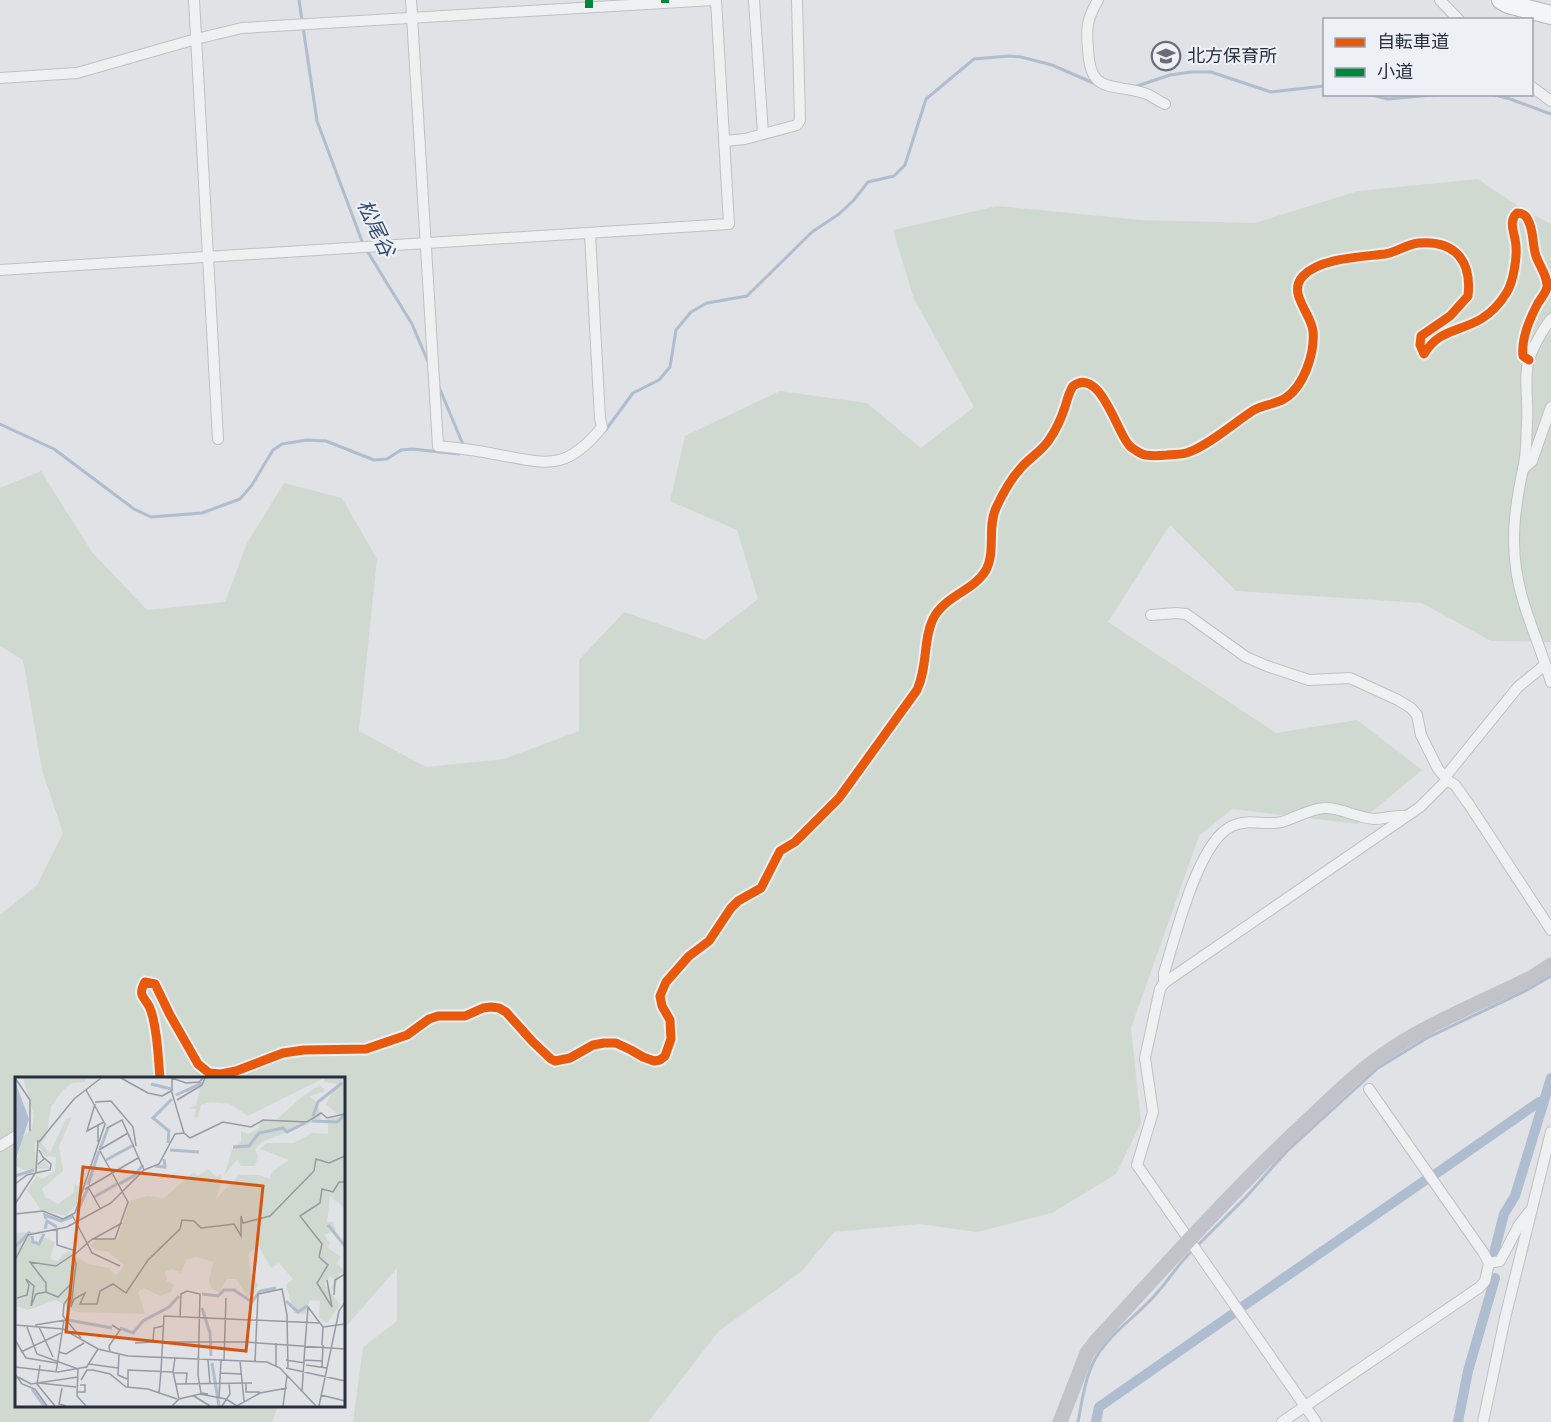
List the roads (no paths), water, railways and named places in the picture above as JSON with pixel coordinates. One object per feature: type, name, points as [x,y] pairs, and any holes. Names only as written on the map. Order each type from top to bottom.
[{"type":"highway","points":[[1501,0],[1508,4],[1551,15]]},
{"type":"street","points":[[194,0],[218,439]]},
{"type":"street","points":[[411,0],[438,446],[496,454],[530,462],[555,462],[576,453],[590,442],[602,427],[590,234]]},
{"type":"street","points":[[0,78],[77,73],[242,28],[589,4],[715,0],[729,224],[0,270]]},
{"type":"street","points":[[754,0],[763,134]]},
{"type":"street","points":[[724,141],[745,139],[797,125],[800,120],[797,0]]},
{"type":"street","points":[[1098,0],[1087,24],[1089,66],[1092,74],[1104,85],[1146,94],[1165,104]]},
{"type":"street","points":[[1440,0],[1457,18]]},
{"type":"street","points":[[1533,88],[1551,101]]},
{"type":"street","points":[[160,1077],[152,1012],[142,997],[141,989],[145,982],[155,984],[198,1064],[209,1073],[221,1074],[236,1071],[263,1060],[294,1052],[366,1049],[407,1035],[429,1019],[438,1016],[465,1016],[491,1007],[506,1012],[550,1059],[562,1061],[593,1045],[616,1043],[643,1058],[660,1060],[665,1056],[671,1039],[670,1020],[662,1006],[660,996],[666,982],[688,956],[709,941],[731,908],[761,888],[780,851],[795,842],[839,798],[917,690],[924,675],[930,625],[934,616],[945,603],[975,583],[984,573],[989,563],[995,509],[1021,468],[1040,452],[1050,439],[1073,386],[1077,383],[1087,383],[1094,388],[1109,406],[1129,445],[1142,454],[1158,456],[1189,453],[1257,409],[1281,401],[1299,385],[1311,354],[1313,331],[1299,297],[1298,284],[1311,270],[1343,259],[1389,253],[1418,243],[1437,243],[1455,251],[1463,259],[1467,272],[1468,296],[1449,316],[1421,336],[1420,345],[1424,354],[1434,340],[1483,318],[1508,291],[1516,248],[1512,222],[1513,216],[1517,213],[1522,213],[1527,218],[1532,232],[1535,254],[1546,280],[1547,289],[1538,303],[1524,337],[1523,356],[1529,360]]},
{"type":"street","points":[[1316,1422],[1137,1165],[1153,1112],[1145,1058],[1160,989],[1164,983],[1420,807],[1518,687],[1549,673],[1516,570],[1513,542],[1515,513],[1523,469],[1529,360],[1542,330],[1551,319]]},
{"type":"street","points":[[1523,469],[1532,461],[1551,407]]},
{"type":"street","points":[[1151,615],[1185,614],[1246,657],[1267,666],[1309,680],[1350,678],[1411,708],[1417,715],[1420,735],[1438,769],[1455,785],[1470,806],[1551,930]]},
{"type":"street","points":[[1164,983],[1164,973],[1197,872],[1215,840],[1223,831],[1245,822],[1275,823],[1327,807],[1373,819],[1406,816]]},
{"type":"street","points":[[1060,1422],[1087,1353],[1190,1239],[1280,1146],[1369,1065],[1393,1047],[1532,978],[1551,965]]},
{"type":"street","points":[[1282,1422],[1480,1287],[1485,1281],[1489,1263],[1437,1185],[1368,1089]]},
{"type":"street","points":[[1483,1422],[1505,1318],[1551,1132]]},
{"type":"street","points":[[0,1146],[15,1137]]},
{"type":"street","points":[[1489,1263],[1500,1261],[1520,1224],[1532,1210]]},
{"type":"waterway","name":"松尾谷","points":[[299,0],[317,121],[363,244]]},
{"type":"waterway","points":[[605,431],[633,393],[659,380],[670,367],[676,330],[691,312],[707,303],[747,296],[812,232],[839,214],[853,201],[868,182],[894,176],[905,165],[926,99],[974,59],[1021,57],[1052,65],[1098,85]]},
{"type":"waterway","points":[[1134,87],[1170,75],[1191,72],[1211,72],[1271,92],[1323,86]]},
{"type":"waterway","points":[[1375,96],[1388,99],[1422,96]]},
{"type":"waterway","points":[[1499,96],[1551,114]]},
{"type":"waterway","name":"松尾谷","points":[[366,249],[412,324],[429,364]]},
{"type":"waterway","name":"松尾谷","points":[[439,387],[464,447]]},
{"type":"waterway","points":[[0,424],[54,449],[134,509],[151,517],[202,513],[240,499],[252,485],[273,450],[282,444],[307,440],[326,441],[374,460],[387,459],[401,450],[412,449],[459,454]]},
{"type":"waterway","points":[[1197,1246],[1246,1197],[1287,1151],[1378,1068],[1427,1038],[1551,976]]},
{"type":"waterway","points":[[1494,1253],[1504,1214],[1515,1196],[1551,1078]]},
{"type":"waterway","points":[[1437,1173],[1539,1102],[1543,1102]]},
{"type":"waterway","points":[[1242,1307],[1427,1179]]},
{"type":"waterway","points":[[1078,1422],[1084,1390],[1095,1359],[1116,1333],[1156,1294],[1192,1251]]},
{"type":"waterway","points":[[1458,1422],[1468,1371],[1495,1278]]},
{"type":"waterway","points":[[1096,1422],[1099,1407],[1234,1313]]},
{"type":"place","name":"北方保育所","points":[[1166,56]]}]
